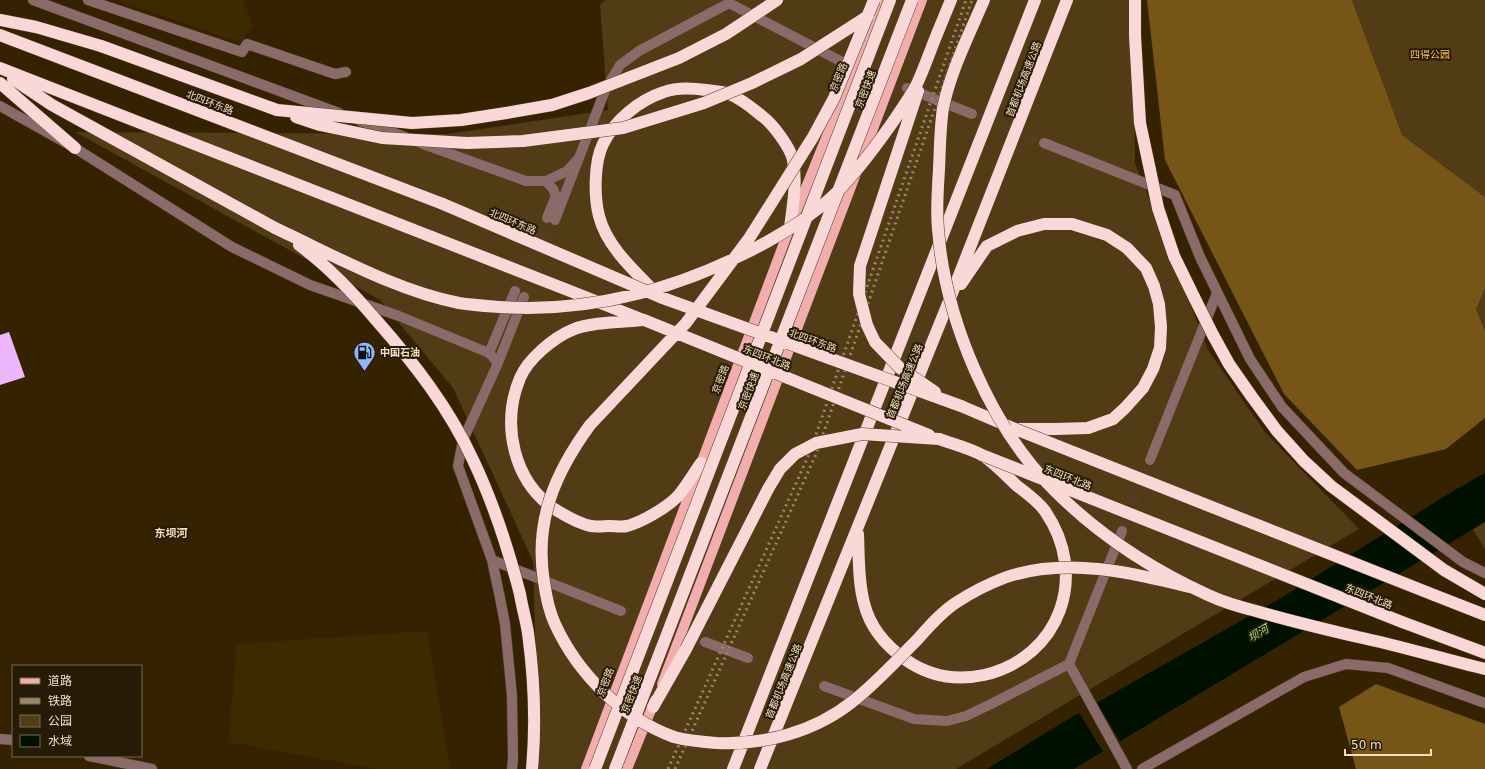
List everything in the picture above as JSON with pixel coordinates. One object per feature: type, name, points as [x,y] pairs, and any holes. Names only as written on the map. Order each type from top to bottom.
[{"type":"highway","points":[[277,110],[412,123],[461,120],[552,105],[635,76],[679,58],[726,34],[777,0]]},
{"type":"highway","points":[[874,0],[834,98],[813,137],[750,238],[686,323],[590,425],[569,457],[555,486],[544,518],[541,545],[542,570],[546,596],[554,621],[563,640],[586,675],[599,689],[643,721],[662,732],[676,737],[701,742],[740,744],[794,733],[832,715],[851,703],[869,687],[928,627],[956,603],[1004,578],[1037,570],[1073,567],[1151,578],[1194,588]]},
{"type":"highway","points":[[0,20],[36,27],[101,46],[320,125],[349,132],[403,140],[467,143],[516,141],[623,128],[704,103],[766,77],[801,59],[891,0]]},
{"type":"highway","name":"京密快速","points":[[595,769],[891,0]]},
{"type":"highway","name":"京密快速","points":[[615,769],[912,0]]},
{"type":"highway","points":[[0,69],[52,105],[275,228],[383,279],[459,303],[512,308],[549,308],[586,305],[664,287],[731,261],[779,236],[798,224],[834,195],[860,167],[898,113],[916,85],[951,0]]},
{"type":"highway","points":[[984,0],[952,76],[943,110],[938,189],[939,236],[943,270],[963,343],[978,377],[999,417],[1022,453],[1054,490],[1109,539],[1177,581],[1210,597],[1288,621],[1485,669]]},
{"type":"highway","name":"首都机场高速公路","points":[[733,769],[1035,0]]},
{"type":"highway","name":"首都机场高速公路","points":[[760,769],[949,301],[1067,0]]},
{"type":"highway","points":[[1135,0],[1135,36],[1140,123],[1158,208],[1174,256],[1229,364],[1277,431],[1304,461],[1331,486],[1444,570],[1485,594]]},
{"type":"highway","name":"北四环东路","points":[[0,34],[443,204],[660,297],[960,406],[1015,429]]},
{"type":"highway","points":[[937,34],[860,266],[859,294],[867,325],[876,342],[900,368],[929,388],[960,406]]},
{"type":"highway","points":[[0,69],[644,320]]},
{"type":"highway","points":[[0,83],[75,148]]},
{"type":"highway","points":[[660,297],[622,257],[609,239],[599,216],[595,189],[597,167],[603,145],[619,121],[642,103],[664,92],[688,88],[729,94],[750,105],[770,122],[782,139],[792,159],[795,183],[790,227]]},
{"type":"highway","points":[[949,301],[986,246],[1016,231],[1044,224],[1072,224],[1107,235],[1127,248],[1146,268],[1154,286],[1159,304],[1161,327],[1160,348],[1154,369],[1143,388],[1113,419],[1088,428],[1015,429]]},
{"type":"highway","points":[[275,228],[316,258],[347,287],[407,355],[431,388],[473,459],[510,556],[528,632],[532,670],[534,716],[532,769]]},
{"type":"highway","points":[[644,320],[601,323],[573,329],[552,341],[533,359],[521,377],[514,396],[512,408],[512,436],[517,458],[526,481],[544,502],[565,516],[590,526],[626,526],[652,516],[676,498],[701,463]]},
{"type":"highway","name":"东四环北路","points":[[644,320],[939,439],[1394,619],[1485,653]]},
{"type":"highway","points":[[1015,429],[1485,615]]},
{"type":"highway","points":[[652,707],[686,649],[768,489],[780,469],[795,454],[816,443],[862,434],[939,439]]},
{"type":"highway","points":[[857,529],[860,579],[864,604],[877,633],[892,650],[912,664],[928,672],[948,677],[971,678],[997,672],[1019,662],[1039,646],[1054,625],[1064,601],[1066,580],[1065,555],[1056,530],[1044,510],[982,455]]},
{"type":"main road","name":"京密路","points":[[586,769],[790,227],[882,0]]},
{"type":"main road","points":[[627,769],[922,0]]},
{"type":"street","points":[[33,0],[526,181],[546,181],[567,171],[579,158]]},
{"type":"street","points":[[88,0],[242,52],[247,44],[335,74],[346,72]]},
{"type":"street","points":[[546,181],[553,189],[556,196],[551,219],[579,158],[606,88],[620,65],[639,51],[730,1],[844,63]]},
{"type":"street","points":[[907,88],[972,114]]},
{"type":"street","points":[[0,106],[75,148],[232,247],[310,285],[399,316],[489,353],[498,363]]},
{"type":"street","points":[[1044,143],[1175,195],[1200,257],[1250,359],[1282,407],[1344,472],[1463,562],[1485,573]]},
{"type":"street","points":[[489,353],[515,291]]},
{"type":"street","points":[[1150,460],[1217,292]]},
{"type":"street","points":[[512,769],[512,696],[505,624],[492,560],[458,466],[463,440],[498,363],[524,297]]},
{"type":"street","points":[[824,686],[914,720],[947,721],[966,716],[1069,664],[1122,531]]},
{"type":"street","points":[[492,560],[621,611]]},
{"type":"street","points":[[705,642],[748,658]]},
{"type":"street","points":[[1069,664],[1127,769]]},
{"type":"street","points":[[1142,769],[1304,677],[1346,664],[1388,668],[1485,703]]},
{"type":"street","points":[[0,739],[12,740]]},
{"type":"street","points":[[94,757],[152,769]]},
{"type":"shaded area","points":[[117,0],[243,0],[253,26],[240,43]]},
{"type":"shaded area","points":[[1147,0],[1352,0],[1402,135],[1485,197],[1485,289],[1476,309],[1485,331],[1485,418],[1446,449],[1357,470],[1284,394],[1165,160]]},
{"type":"shaded area","points":[[427,631],[450,769],[377,769],[228,742],[237,644]]},
{"type":"shaded area","points":[[1376,684],[1485,724],[1485,769],[1356,769],[1339,707]]},
{"type":"green space","points":[[605,0],[1133,0],[1135,163],[1208,350],[1265,432],[1359,529],[956,769],[539,769],[533,561],[453,388],[380,300],[75,132],[448,134],[608,110],[600,5]]},
{"type":"green space","name":"四得公园","points":[[1352,0],[1485,0],[1485,197],[1402,135]]},
{"type":"green space","points":[[1485,289],[1485,331],[1476,309]]},
{"type":"green space","points":[[1485,521],[1485,549],[1472,528]]},
{"type":"water","name":"坝河","points":[[1485,473],[1485,522],[1074,769],[987,769],[1075,715],[1276,601],[1453,491]]},
{"type":"pier","points":[[1096,701],[1121,743],[1104,753],[1078,711]]},
{"type":"building","points":[[9,332],[25,377],[0,385],[0,335]]},
{"type":"tunnel","points":[[856,68],[907,88]]},
{"type":"tunnel","points":[[972,114],[1044,143]]},
{"type":"tunnel","points":[[515,291],[547,218]]},
{"type":"tunnel","points":[[524,297],[555,220]]},
{"type":"tunnel","points":[[1122,531],[1150,460]]},
{"type":"tunnel","points":[[621,611],[705,642]]},
{"type":"tunnel","points":[[748,658],[824,686]]},
{"type":"railway","points":[[668,769],[810,452],[966,0]]},
{"type":"railway","points":[[675,769],[817,452],[972,0]]},
{"type":"place","name":"中国石油","points":[[365,372]]},
{"type":"district","name":"东坝河","points":[[171,533]]}]
